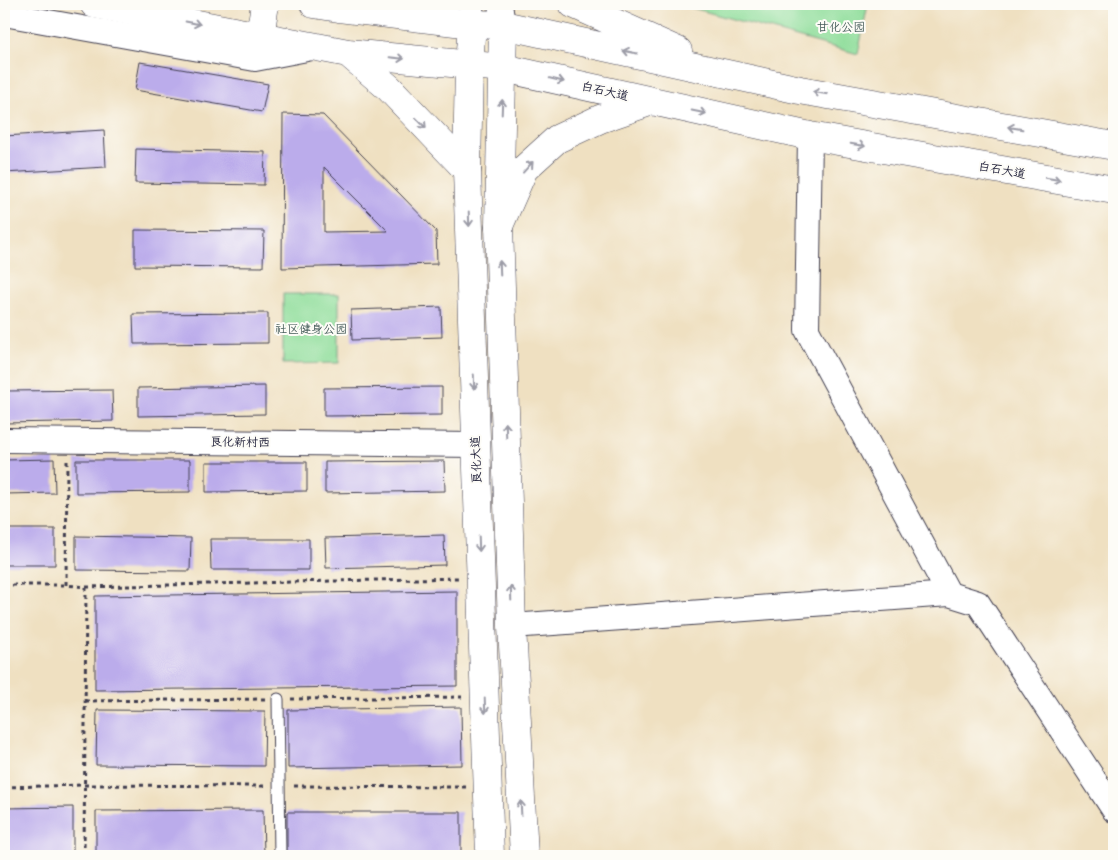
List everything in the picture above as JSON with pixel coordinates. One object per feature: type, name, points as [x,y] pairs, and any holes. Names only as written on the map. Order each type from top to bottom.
[{"type":"main road","name":"白石大道","points":[[94,4],[348,53],[503,68],[810,136],[1114,190]]},
{"type":"main road","points":[[260,36],[265,4]]},
{"type":"main road","points":[[573,4],[729,74]]},
{"type":"main road","points":[[332,5],[472,14],[502,14],[729,74],[800,90],[1114,146]]},
{"type":"main road","name":"良化大道","points":[[472,14],[467,170],[490,856]]},
{"type":"main road","points":[[502,14],[503,68],[499,226],[512,626],[524,856]]},
{"type":"main road","points":[[348,53],[388,88],[467,170]]},
{"type":"main road","points":[[499,226],[524,169],[557,139],[600,119],[652,101]]},
{"type":"street","points":[[4,14],[255,59],[318,47]]},
{"type":"street","points":[[810,136],[806,330],[950,594]]},
{"type":"street","name":"良化新村西","points":[[4,440],[476,445]]},
{"type":"street","points":[[512,626],[950,594],[978,603],[1114,810]]},
{"type":"lane","points":[[278,699],[280,856]]},
{"type":"path","points":[[66,585],[67,441]]},
{"type":"path","points":[[4,585],[66,585],[86,587],[480,578]]},
{"type":"path","points":[[84,856],[86,587]]},
{"type":"path","points":[[4,787],[84,785]]},
{"type":"green space","name":"甘化公园","points":[[678,4],[868,4],[858,54]]},
{"type":"green space","name":"社区健身公园","points":[[283,294],[339,294],[339,363],[283,364]]},
{"type":"building","points":[[140,62],[268,84],[262,112],[135,90]]},
{"type":"building","points":[[283,114],[323,115],[436,231],[437,264],[282,268]],"holes":[[[324,167],[388,231],[324,232]]]},
{"type":"building","points":[[104,130],[106,167],[4,173],[4,136]]},
{"type":"building","points":[[136,149],[265,152],[264,185],[135,183]]},
{"type":"building","points":[[135,230],[264,231],[263,267],[135,266]]},
{"type":"building","points":[[441,307],[442,337],[352,340],[351,310]]},
{"type":"building","points":[[268,313],[268,343],[134,344],[133,314]]},
{"type":"building","points":[[265,386],[265,414],[138,416],[138,388]]},
{"type":"building","points":[[442,387],[442,415],[324,416],[324,388]]},
{"type":"building","points":[[112,390],[113,421],[4,423],[4,391]]},
{"type":"building","points":[[54,459],[55,493],[4,494],[4,460]]},
{"type":"building","points":[[76,460],[190,460],[190,492],[76,493]]},
{"type":"building","points":[[444,461],[445,491],[325,493],[325,462]]},
{"type":"building","points":[[206,462],[307,462],[307,491],[206,492]]},
{"type":"building","points":[[4,529],[55,529],[55,565],[4,565]]},
{"type":"building","points":[[444,535],[445,565],[326,568],[325,538]]},
{"type":"building","points":[[76,536],[191,538],[190,571],[76,570]]},
{"type":"building","points":[[210,539],[309,539],[309,570],[211,570]]},
{"type":"building","points":[[457,591],[457,686],[95,690],[95,596]]},
{"type":"building","points":[[461,707],[462,765],[288,768],[288,710]]},
{"type":"building","points":[[97,710],[265,711],[264,766],[96,765]]},
{"type":"building","points":[[73,807],[73,856],[4,856],[4,808]]},
{"type":"building","points":[[263,810],[264,856],[96,856],[96,811]]},
{"type":"building","points":[[287,812],[461,812],[461,856],[287,856]]}]
